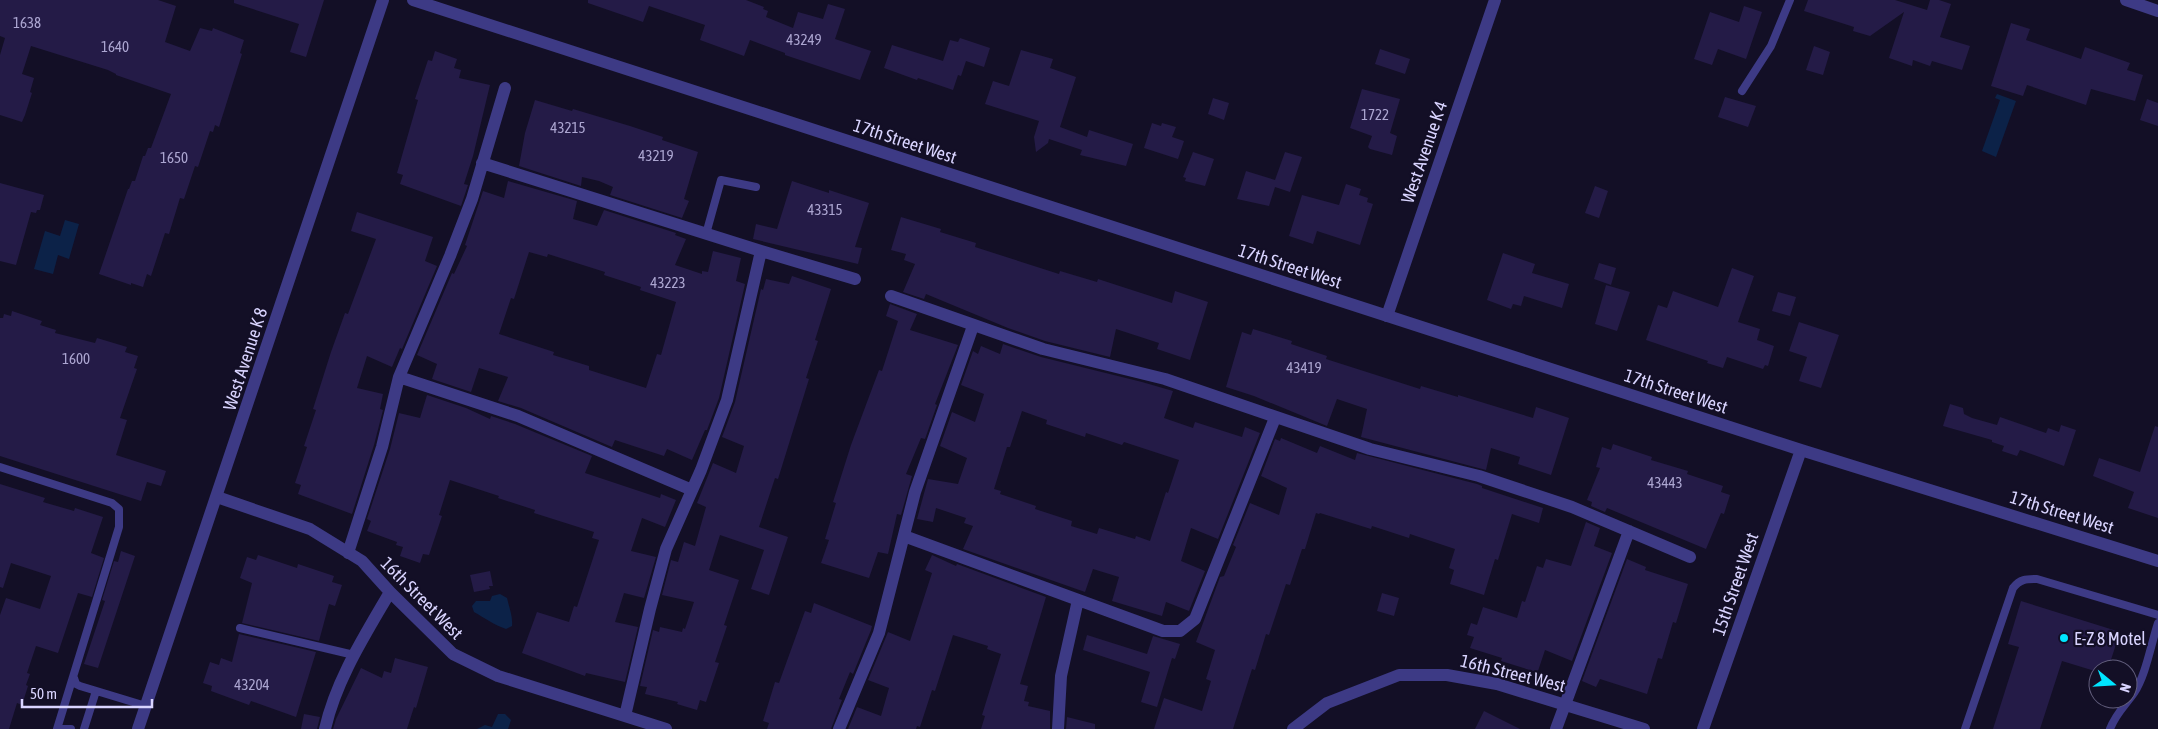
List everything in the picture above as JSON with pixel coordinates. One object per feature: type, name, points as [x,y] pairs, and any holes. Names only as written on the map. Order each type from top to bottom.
[{"type":"street","name":"West Avenue K 8","points":[[138,729],[383,0]]},
{"type":"street","name":"17th Street West","points":[[413,0],[1801,450],[2158,561]]},
{"type":"street","name":"West Avenue K 4","points":[[1387,316],[1495,0]]},
{"type":"street","points":[[2126,0],[2158,11]]},
{"type":"street","points":[[348,553],[382,447],[400,377],[450,256],[506,88]]},
{"type":"street","points":[[482,164],[855,279]]},
{"type":"street","points":[[625,716],[666,549],[692,490],[727,400],[761,251]]},
{"type":"street","points":[[891,296],[1043,349],[1166,379],[1275,418],[1370,449],[1488,479],[1572,507],[1690,557]]},
{"type":"street","points":[[839,729],[879,633],[918,482],[973,326]]},
{"type":"street","points":[[400,377],[518,416],[692,490]]},
{"type":"street","points":[[904,536],[1163,631],[1180,631],[1195,619],[1275,418]]},
{"type":"street","name":"15th Street West","points":[[1703,729],[1801,450]]},
{"type":"street","name":"16th Street West","points":[[217,496],[310,529],[362,561],[390,592],[453,654],[498,676],[625,716],[642,725],[666,729]]},
{"type":"street","points":[[1556,729],[1629,531]]},
{"type":"street","points":[[325,729],[330,707],[354,655],[390,592]]},
{"type":"street","points":[[1058,729],[1061,676],[1078,600]]},
{"type":"street","name":"16th Street West","points":[[1294,729],[1327,703],[1399,675],[1447,675],[1497,684],[1644,729]]},
{"type":"lane","points":[[1742,91],[1771,46],[1790,0]]},
{"type":"lane","points":[[706,234],[721,180],[756,187]]},
{"type":"lane","points":[[0,467],[112,503],[119,510],[119,527],[58,729],[71,729]]},
{"type":"lane","points":[[1965,729],[2012,588],[2024,578],[2037,579],[2158,616]]},
{"type":"lane","points":[[2110,729],[2122,706],[2133,694],[2139,682],[2158,623]]},
{"type":"lane","points":[[240,628],[354,655]]},
{"type":"lane","points":[[74,678],[76,684],[146,706]]},
{"type":"lane","points":[[84,729],[96,691]]},
{"type":"water","points":[[1997,94],[2016,101],[1996,157],[1982,151],[2000,100],[1995,98]]},
{"type":"water","points":[[65,220],[79,224],[69,259],[58,255],[53,274],[34,269],[45,231],[60,236]]},
{"type":"water","points":[[500,594],[507,598],[511,616],[512,626],[506,629],[474,612],[472,606],[476,601],[490,601],[492,596]]},
{"type":"water","points":[[498,714],[505,714],[511,720],[508,729],[477,729],[485,725],[492,727]]},
{"type":"building","points":[[0,0],[158,0],[176,6],[165,42],[190,51],[200,28],[212,31],[213,28],[244,40],[240,53],[242,54],[219,127],[215,125],[213,132],[210,131],[198,167],[195,166],[184,199],[180,198],[169,234],[165,233],[151,276],[147,274],[143,287],[99,274],[128,189],[132,181],[135,181],[143,156],[145,156],[148,148],[151,148],[171,94],[116,75],[108,70],[31,46],[22,74],[34,78],[30,92],[32,93],[22,122],[0,115],[0,55],[5,38],[0,36]]},
{"type":"building","points":[[234,0],[324,0],[306,57],[290,52],[299,24],[234,3]]},
{"type":"building","points":[[588,0],[746,0],[764,7],[763,9],[768,11],[766,17],[793,28],[798,12],[823,19],[828,4],[845,9],[835,39],[871,51],[860,80],[785,55],[785,53],[750,40],[744,56],[700,40],[705,25],[649,6],[643,22],[588,3]]},
{"type":"building","points":[[1808,0],[1895,0],[1927,10],[1930,0],[1939,0],[1951,4],[1940,37],[1970,46],[1962,70],[1932,61],[1930,66],[1913,60],[1912,66],[1889,58],[1904,12],[1870,36],[1853,31],[1854,27],[1804,11]]},
{"type":"building","points":[[1744,6],[1762,12],[1746,59],[1718,49],[1712,65],[1694,59],[1710,12],[1739,22]]},
{"type":"building","points":[[2011,23],[2030,29],[2026,40],[2081,59],[2085,47],[2130,63],[2127,70],[2143,75],[2135,101],[2091,89],[2086,105],[2027,85],[2023,96],[1991,86]]},
{"type":"building","points":[[960,38],[990,48],[984,67],[966,61],[961,76],[958,75],[953,90],[884,68],[892,45],[943,61],[950,40],[958,42]]},
{"type":"building","points":[[1814,46],[1830,52],[1823,75],[1806,70]]},
{"type":"building","points":[[1380,49],[1410,59],[1405,74],[1375,64]]},
{"type":"building","points":[[1021,50],[1053,59],[1050,68],[1076,77],[1060,127],[1087,137],[1089,130],[1133,144],[1126,166],[1080,155],[1082,150],[1049,139],[1048,143],[1036,152],[1034,137],[1039,121],[985,104],[993,81],[1009,86]]},
{"type":"building","points":[[435,51],[457,59],[454,68],[461,70],[459,78],[490,85],[473,156],[464,184],[468,185],[461,206],[400,184],[403,175],[397,173],[418,100],[415,99],[428,60],[432,61]]},
{"type":"building","points":[[1362,89],[1400,99],[1390,133],[1397,136],[1392,155],[1370,149],[1368,147],[1372,136],[1350,128]]},
{"type":"building","points":[[1725,97],[1756,106],[1748,127],[1718,117]]},
{"type":"building","points":[[1213,98],[1229,103],[1224,120],[1208,114]]},
{"type":"building","points":[[2147,99],[2158,103],[2158,126],[2140,120]]},
{"type":"building","points":[[535,100],[630,126],[663,137],[662,140],[698,152],[684,199],[689,201],[682,218],[610,195],[613,187],[599,181],[582,177],[581,186],[519,166],[525,133]]},
{"type":"building","points":[[1152,123],[1161,126],[1162,123],[1176,127],[1172,137],[1184,141],[1178,159],[1144,148]]},
{"type":"building","points":[[1193,152],[1214,159],[1205,186],[1185,181],[1186,178],[1183,177]]},
{"type":"building","points":[[1285,152],[1302,157],[1290,192],[1275,187],[1269,206],[1237,199],[1246,171],[1275,180]]},
{"type":"building","points":[[508,181],[577,201],[573,219],[597,226],[604,210],[676,233],[675,235],[686,239],[675,265],[702,274],[702,271],[708,272],[713,251],[741,258],[736,281],[745,284],[719,398],[707,430],[705,430],[692,460],[667,449],[664,456],[615,440],[612,447],[521,408],[498,401],[508,377],[479,368],[471,392],[432,379],[437,364],[417,355],[452,273],[454,274],[467,246],[465,245],[483,191],[504,198]],"holes":[[[529,252],[547,257],[548,254],[605,272],[604,275],[641,287],[640,290],[676,302],[661,355],[657,354],[646,388],[589,370],[589,366],[553,355],[554,352],[499,334],[511,298],[514,299]]]},
{"type":"building","points":[[792,181],[829,193],[829,190],[869,203],[855,247],[862,248],[858,264],[753,239],[756,224],[777,229]]},
{"type":"building","points":[[0,183],[44,195],[40,210],[37,210],[36,213],[31,212],[16,265],[0,261]]},
{"type":"building","points":[[1346,184],[1361,189],[1359,195],[1368,198],[1367,202],[1373,204],[1360,245],[1317,231],[1313,244],[1289,236],[1302,195],[1339,205]]},
{"type":"building","points":[[1595,186],[1608,191],[1599,218],[1585,213]]},
{"type":"building","points":[[357,212],[433,237],[425,261],[437,266],[402,349],[400,348],[392,367],[367,356],[357,388],[383,394],[380,409],[383,410],[352,514],[298,494],[301,485],[295,483],[307,447],[304,446],[316,410],[313,409],[331,352],[345,313],[348,314],[376,239],[351,231]]},
{"type":"building","points":[[901,217],[941,229],[940,232],[976,243],[975,247],[1059,274],[1060,271],[1097,282],[1098,279],[1172,303],[1175,291],[1208,302],[1190,360],[1157,349],[1159,343],[1116,329],[1110,357],[1045,341],[1008,328],[926,294],[924,299],[903,292],[915,264],[904,260],[906,254],[891,250]]},
{"type":"building","points":[[1503,253],[1535,264],[1532,273],[1569,284],[1562,308],[1524,296],[1521,306],[1513,304],[1511,309],[1487,300]]},
{"type":"building","points":[[1599,263],[1616,268],[1611,285],[1594,279]]},
{"type":"building","points":[[1732,268],[1754,276],[1738,322],[1760,329],[1757,340],[1774,346],[1768,366],[1765,365],[1763,369],[1727,357],[1723,368],[1646,340],[1658,305],[1667,308],[1673,291],[1718,307]]},
{"type":"building","points":[[792,276],[831,289],[815,340],[818,341],[806,378],[809,379],[778,479],[775,478],[759,527],[788,537],[769,595],[751,589],[764,550],[720,535],[709,570],[739,580],[724,625],[727,626],[715,662],[719,663],[706,702],[700,700],[697,710],[677,704],[678,702],[645,694],[647,687],[640,686],[653,630],[659,632],[660,627],[682,632],[683,628],[685,629],[694,602],[662,595],[671,560],[678,562],[684,542],[695,546],[706,507],[697,503],[713,463],[736,473],[744,446],[722,437],[735,402],[761,289],[763,290],[766,279],[789,284]]},
{"type":"building","points":[[1606,285],[1630,292],[1617,331],[1595,324]]},
{"type":"building","points":[[1778,292],[1796,297],[1790,316],[1772,311]]},
{"type":"building","points":[[890,304],[917,314],[910,330],[958,345],[935,404],[937,405],[925,439],[921,438],[906,474],[912,476],[901,515],[897,514],[888,554],[878,552],[869,578],[821,563],[829,540],[825,539],[836,503],[833,502],[851,445],[879,370],[882,371],[898,321],[886,316]]},
{"type":"building","points":[[12,311],[42,321],[40,325],[56,330],[55,333],[95,343],[97,338],[127,347],[125,352],[138,356],[134,368],[137,369],[120,418],[127,420],[116,455],[166,471],[161,486],[147,482],[141,501],[0,456],[0,318],[3,318],[4,314],[11,316]]},
{"type":"building","points":[[1799,322],[1839,335],[1821,388],[1799,381],[1807,357],[1789,351]]},
{"type":"building","points":[[1253,329],[1292,341],[1291,344],[1327,356],[1326,359],[1420,389],[1421,386],[1458,397],[1458,395],[1533,418],[1536,407],[1569,418],[1551,475],[1518,464],[1520,457],[1491,448],[1486,470],[1361,437],[1367,409],[1337,399],[1327,426],[1254,396],[1226,387],[1242,332],[1251,335]]},
{"type":"building","points":[[1003,344],[1041,357],[1173,391],[1164,418],[1193,428],[1195,422],[1242,437],[1245,427],[1260,433],[1218,539],[1191,528],[1181,561],[1205,571],[1189,611],[1166,602],[1162,616],[1112,601],[1119,577],[1093,569],[1085,592],[963,549],[973,526],[964,523],[966,518],[936,508],[933,522],[917,519],[928,479],[958,484],[967,458],[940,446],[952,412],[975,422],[984,394],[961,385],[973,351],[978,354],[981,346],[1000,354]],"holes":[[[1022,411],[1047,420],[1046,424],[1085,437],[1086,433],[1122,445],[1124,442],[1179,460],[1150,541],[1136,536],[1135,539],[1099,528],[1097,534],[1071,526],[1072,521],[1035,509],[1036,506],[1000,494],[1001,491],[994,489],[1007,447],[1010,447]]]},
{"type":"building","points":[[427,395],[466,408],[490,419],[491,416],[515,424],[592,456],[585,473],[660,498],[661,494],[676,500],[665,527],[642,518],[631,551],[656,557],[644,598],[624,593],[615,622],[638,627],[625,682],[586,673],[585,676],[522,653],[537,612],[569,622],[574,606],[577,607],[599,540],[592,538],[594,532],[534,513],[535,510],[450,480],[439,515],[442,516],[429,555],[423,554],[420,563],[400,556],[403,547],[396,545],[397,542],[367,531],[371,521],[367,519],[390,449],[399,413],[420,418]]},
{"type":"building","points":[[1950,404],[1963,408],[1964,414],[1972,418],[1997,425],[2000,417],[2046,433],[2048,428],[2059,432],[2061,425],[2076,430],[2064,466],[2020,450],[2017,456],[2002,451],[2004,446],[1992,442],[1992,440],[1943,426]]},
{"type":"building","points":[[2155,426],[2158,427],[2158,518],[2128,508],[2134,492],[2093,476],[2099,458],[2140,472]]},
{"type":"building","points":[[1281,438],[1317,453],[1320,446],[1355,460],[1357,453],[1477,484],[1482,486],[1482,488],[1543,508],[1539,523],[1512,514],[1498,560],[1495,559],[1484,595],[1450,584],[1454,570],[1449,568],[1455,549],[1410,534],[1409,538],[1372,526],[1371,529],[1316,513],[1305,549],[1302,549],[1290,585],[1286,584],[1269,635],[1266,634],[1255,670],[1252,669],[1233,729],[1154,729],[1164,698],[1202,711],[1211,681],[1206,679],[1215,650],[1196,642],[1220,577],[1224,576],[1236,547],[1233,545],[1250,503],[1279,515],[1287,488],[1261,476],[1275,439],[1280,441]]},
{"type":"building","points":[[1613,444],[1652,457],[1651,460],[1688,471],[1687,474],[1723,486],[1721,492],[1730,495],[1724,514],[1721,513],[1706,549],[1607,508],[1605,512],[1591,506],[1592,502],[1587,500],[1600,468],[1596,467],[1602,447],[1611,450]]},
{"type":"building","points":[[0,484],[45,498],[43,502],[74,511],[75,508],[103,517],[91,553],[104,558],[92,597],[78,593],[58,653],[36,646],[27,673],[30,674],[22,705],[17,703],[9,729],[0,729],[0,615],[6,598],[40,609],[51,576],[11,563],[3,588],[0,587]]},
{"type":"building","points":[[1586,522],[1600,528],[1594,546],[1612,553],[1572,661],[1545,650],[1538,671],[1533,671],[1501,661],[1502,658],[1470,648],[1474,637],[1467,635],[1471,623],[1477,625],[1483,607],[1517,618],[1522,601],[1525,602],[1537,566],[1543,568],[1546,559],[1571,566]]},
{"type":"building","points":[[121,551],[135,556],[98,668],[84,664],[105,601],[102,600],[114,561],[118,562]]},
{"type":"building","points":[[258,555],[297,568],[298,564],[334,576],[332,582],[342,585],[335,606],[329,604],[319,641],[242,623],[252,583],[240,578],[247,557],[256,560]]},
{"type":"building","points":[[932,555],[956,566],[957,564],[1046,597],[1020,684],[1028,686],[1024,701],[1029,702],[1028,706],[1050,711],[1050,729],[981,729],[985,716],[982,715],[1001,654],[987,649],[988,646],[953,635],[935,691],[932,690],[920,727],[917,726],[916,729],[848,729],[857,707],[881,716],[889,688],[868,680],[888,632],[910,641],[932,573],[925,570]]},
{"type":"building","points":[[1627,559],[1646,567],[1645,570],[1688,584],[1676,623],[1673,622],[1662,659],[1658,658],[1647,694],[1600,679],[1596,687],[1582,681]]},
{"type":"building","points":[[490,571],[493,586],[489,586],[490,589],[474,592],[470,575]]},
{"type":"building","points":[[1382,593],[1399,598],[1394,616],[1377,611]]},
{"type":"building","points":[[2021,601],[2120,632],[2111,659],[2088,659],[2088,669],[2062,661],[2040,729],[1993,729],[2019,647],[2008,644]]},
{"type":"building","points":[[814,603],[872,626],[871,630],[853,674],[850,672],[839,699],[842,700],[831,729],[767,729],[769,723],[763,721],[775,682],[779,683],[805,611],[811,613]]},
{"type":"building","points":[[239,634],[316,652],[296,717],[251,701],[249,705],[211,691],[212,686],[203,683],[210,662],[219,665],[221,658],[232,662]]},
{"type":"building","points":[[1087,635],[1147,654],[1153,636],[1180,644],[1175,659],[1172,658],[1157,707],[1141,702],[1150,672],[1083,650]]},
{"type":"building","points":[[395,658],[428,667],[416,708],[414,707],[407,729],[333,729],[361,668],[382,678],[384,671],[391,673]]},
{"type":"building","points":[[1484,711],[1520,729],[1475,729]]},
{"type":"building","points":[[304,714],[320,717],[317,729],[301,729]]},
{"type":"building","points":[[1067,717],[1095,724],[1095,729],[1066,729]]},
{"type":"place","name":"E-Z 8 Motel","points":[[2064,638]]}]
